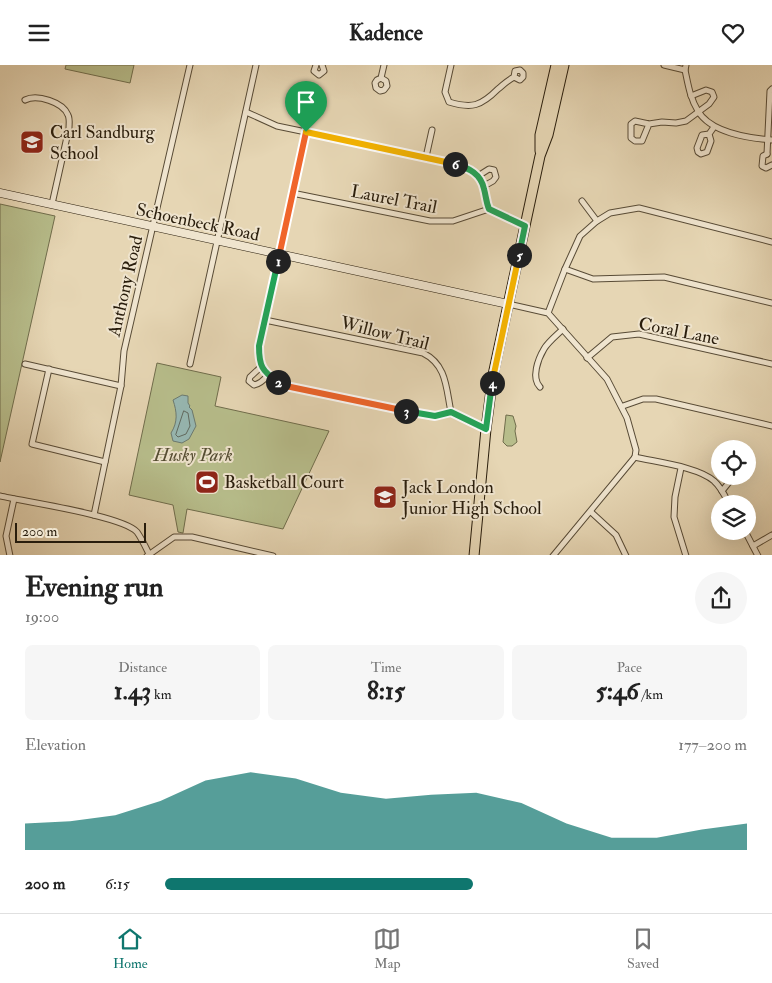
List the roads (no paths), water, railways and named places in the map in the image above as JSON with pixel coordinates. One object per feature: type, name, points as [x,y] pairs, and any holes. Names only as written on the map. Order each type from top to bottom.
[{"type":"main road","points":[[540,156],[540,135],[556,65]]},
{"type":"main road","points":[[474,555],[493,375],[540,156],[548,135],[564,65]]},
{"type":"main road","name":"Schoenbeck Road","points":[[0,193],[508,304]]},
{"type":"street","name":"Anthony Road","points":[[94,515],[121,386],[124,351],[190,65]]},
{"type":"street","points":[[190,364],[256,65]]},
{"type":"street","points":[[316,65],[314,71],[319,75],[324,71],[322,65]]},
{"type":"street","points":[[381,78],[384,65]]},
{"type":"street","points":[[451,65],[445,93],[449,102],[456,104],[468,106],[483,103],[514,77]]},
{"type":"street","points":[[664,65],[686,67],[691,96],[698,112],[714,127],[770,140]]},
{"type":"street","points":[[772,89],[770,91],[770,155],[762,158],[762,165],[766,168],[772,165]]},
{"type":"street","points":[[649,124],[642,141],[635,141],[631,138],[631,124],[635,121],[649,124],[686,121],[709,104],[714,97],[712,91],[706,90],[691,96]]},
{"type":"street","points":[[24,100],[31,97],[56,103],[65,110],[69,117],[69,128],[52,204]]},
{"type":"street","points":[[246,112],[278,126],[426,157],[471,169],[484,186],[489,209],[525,226]]},
{"type":"street","points":[[709,134],[714,127]]},
{"type":"street","points":[[426,157],[432,130]]},
{"type":"street","points":[[306,132],[259,346],[259,360],[266,374],[281,385],[413,413],[435,416],[451,412],[486,429]]},
{"type":"street","points":[[478,176],[489,169],[494,170],[496,177],[484,186]]},
{"type":"street","name":"Laurel Trail","points":[[292,193],[430,221],[452,221],[489,209]]},
{"type":"street","points":[[582,201],[597,221]]},
{"type":"street","points":[[548,313],[580,236],[597,221],[610,213],[639,209],[772,242]]},
{"type":"street","points":[[565,269],[593,279],[664,277],[772,303]]},
{"type":"street","points":[[508,304],[548,313],[608,379],[623,406],[636,450],[635,457],[591,512],[553,555]]},
{"type":"street","name":"Willow Trail","points":[[265,320],[423,353],[438,363],[443,371],[451,412]]},
{"type":"street","points":[[540,387],[537,384],[536,369],[543,350],[563,329]]},
{"type":"street","name":"Coral Lane","points":[[587,358],[612,337],[639,334],[772,364]]},
{"type":"street","points":[[25,364],[121,386]]},
{"type":"street","points":[[262,366],[250,377],[249,381],[257,385],[266,374]]},
{"type":"street","points":[[48,369],[32,444],[105,462]]},
{"type":"street","points":[[623,406],[643,399],[656,399],[772,426]]},
{"type":"street","points":[[635,457],[700,473],[711,479]]},
{"type":"street","points":[[681,468],[675,497],[674,517],[686,555]]},
{"type":"street","points":[[717,485],[724,495]]},
{"type":"street","points":[[722,491],[727,485]]},
{"type":"street","points":[[0,496],[94,515],[126,524],[136,532],[149,555],[174,537],[192,537],[273,555]]},
{"type":"street","points":[[10,555],[6,536],[14,499]]},
{"type":"street","points":[[591,512],[616,535],[626,555]]},
{"type":"street","points":[[753,546],[772,535]]},
{"type":"street","points":[[750,540],[758,555]]},
{"type":"water","points":[[182,395],[188,396],[189,407],[192,410],[196,426],[189,439],[182,443],[173,441],[171,433],[176,417],[173,400]]},
{"type":"place","name":"Carl Sandburg School","points":[[32,142]]},
{"type":"place","name":"Basketball Court","points":[[207,482]]},
{"type":"place","name":"Jack London Junior High School","points":[[385,497]]},
{"type":"park label","name":"Husky Park","points":[[193,455]]}]
